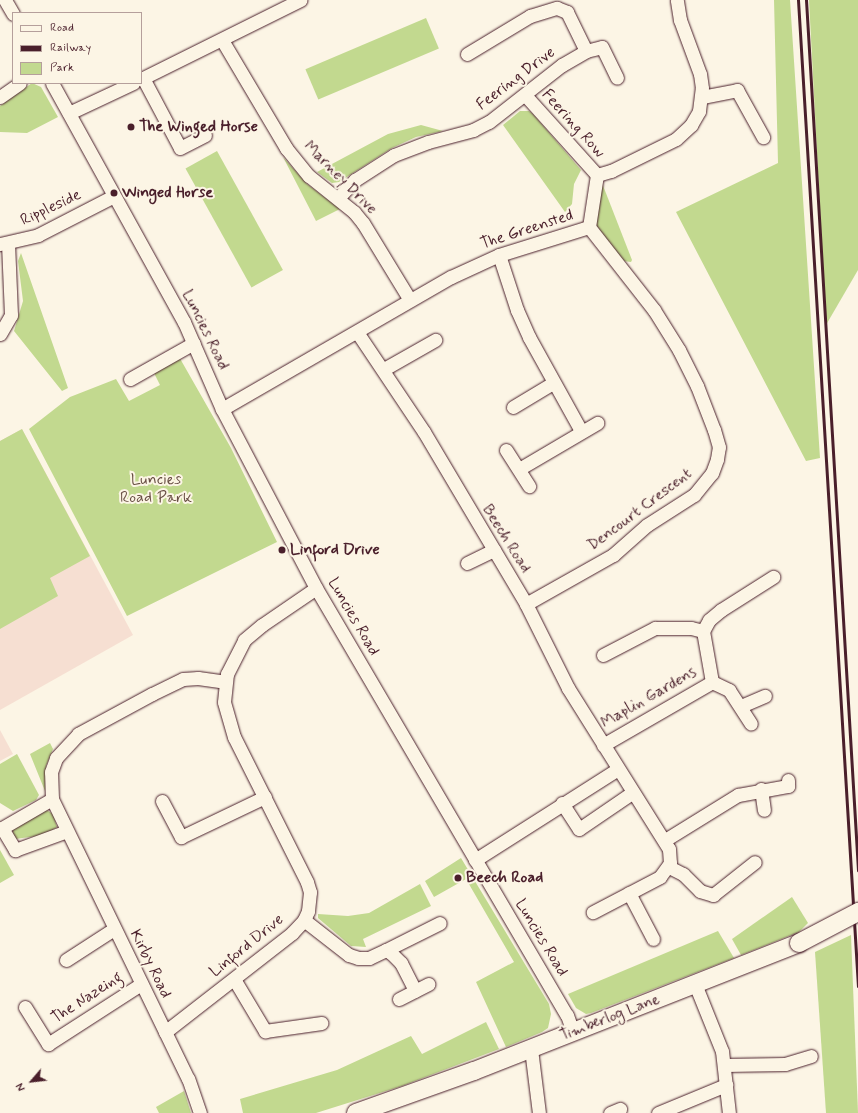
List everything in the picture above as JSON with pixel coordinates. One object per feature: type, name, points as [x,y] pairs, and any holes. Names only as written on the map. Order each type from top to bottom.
[{"type":"main road","name":"Timberlog Lane","points":[[356,1113],[531,1049],[799,943],[858,912]]},
{"type":"street","points":[[142,79],[300,0]]},
{"type":"street","points":[[597,175],[611,171],[676,139],[691,125],[699,112],[702,97],[700,74],[680,20],[677,0]]},
{"type":"street","points":[[467,54],[530,16],[557,8],[567,12],[586,51]]},
{"type":"street","name":"Marney Drive","points":[[222,40],[286,148],[310,176],[354,212],[370,232],[410,300]]},
{"type":"street","name":"Feering Drive","points":[[338,198],[355,180],[394,155],[428,142],[473,130],[509,109],[562,65],[586,51],[602,47],[617,78]]},
{"type":"street","points":[[0,97],[19,84]]},
{"type":"street","name":"Luncies Road","points":[[53,84],[194,343],[222,409],[316,588],[567,1015],[573,1032]]},
{"type":"street","points":[[69,113],[131,84]]},
{"type":"street","points":[[141,84],[180,148],[205,135]]},
{"type":"street","points":[[702,97],[737,90],[763,137]]},
{"type":"street","name":"Feering Row","points":[[525,95],[597,175]]},
{"type":"street","name":"The Greensted","points":[[222,409],[410,300],[499,255],[589,227],[597,175]]},
{"type":"street","name":"Rippleside","points":[[4,243],[38,235],[114,196]]},
{"type":"street","name":"Dencourt Crescent","points":[[526,604],[613,555],[647,525],[694,495],[708,479],[717,459],[719,447],[714,430],[679,350],[654,310],[589,227]]},
{"type":"street","points":[[0,334],[11,315],[4,243]]},
{"type":"street","points":[[499,255],[517,310],[553,383],[581,431]]},
{"type":"street","name":"Beech Road","points":[[357,332],[384,369],[494,550],[526,604],[568,688],[618,769],[665,840],[671,856],[669,867]]},
{"type":"street","points":[[384,369],[435,340]]},
{"type":"street","points":[[130,379],[194,343]]},
{"type":"street","points":[[513,407],[553,383]]},
{"type":"street","points":[[519,469],[581,431],[597,423]]},
{"type":"street","points":[[506,450],[529,486]]},
{"type":"street","points":[[467,563],[494,550]]},
{"type":"street","points":[[603,655],[655,628],[691,628],[703,631],[710,620],[721,610],[773,577]]},
{"type":"street","name":"Linford Drive","points":[[165,1032],[292,933],[304,920],[309,902],[307,882],[229,726],[224,702],[225,682],[231,663],[244,640],[262,625],[316,588]]},
{"type":"street","name":"Maplin Gardens","points":[[703,631],[712,682]]},
{"type":"street","name":"Kirby Road","points":[[200,1113],[197,1099],[52,799],[50,786],[53,765],[66,745],[78,734],[183,679],[198,678],[225,682]]},
{"type":"street","name":"Maplin Gardens","points":[[603,745],[712,682]]},
{"type":"street","name":"Maplin Gardens","points":[[712,682],[729,690],[741,706],[751,724]]},
{"type":"street","points":[[741,706],[765,696]]},
{"type":"street","points":[[475,860],[562,803],[618,769]]},
{"type":"street","points":[[665,840],[738,795],[761,789],[788,786],[788,780]]},
{"type":"street","points":[[761,789],[764,810]]},
{"type":"street","points":[[562,803],[579,829],[633,792]]},
{"type":"street","points":[[162,801],[181,837],[265,797]]},
{"type":"street","points":[[52,799],[2,828],[15,850],[67,831]]},
{"type":"street","points":[[593,912],[655,880],[669,867],[683,874],[700,891],[713,895],[755,862]]},
{"type":"street","points":[[629,893],[653,939]]},
{"type":"street","points":[[304,920],[349,955],[369,958],[440,923]]},
{"type":"street","points":[[66,960],[114,929]]},
{"type":"street","points":[[386,950],[401,963],[415,991]]},
{"type":"street","points":[[234,979],[265,1031],[321,1023]]},
{"type":"street","name":"The Nazeing","points":[[25,1008],[48,1044],[141,984]]},
{"type":"street","points":[[399,999],[428,984]]},
{"type":"street","points":[[695,984],[718,1037],[724,1065],[729,1113]]},
{"type":"street","points":[[531,1049],[539,1113]]},
{"type":"street","points":[[724,1065],[785,1064],[811,1056]]},
{"type":"street","points":[[658,1113],[726,1086]]},
{"type":"shaded area","points":[[22,429],[133,635],[0,710],[0,441]]},
{"type":"shaded area","points":[[0,730],[13,754],[0,761]]},
{"type":"green space","points":[[774,0],[790,0],[820,458],[806,461],[676,212],[778,163]]},
{"type":"green space","points":[[809,0],[858,0],[858,270],[826,325]]},
{"type":"green space","points":[[426,18],[439,48],[318,100],[305,69]]},
{"type":"green space","points":[[31,84],[34,84],[41,87],[58,117],[27,133],[0,132],[0,106]]},
{"type":"green space","points":[[520,111],[529,111],[533,114],[581,170],[574,184],[572,204],[565,212],[503,125]]},
{"type":"green space","points":[[421,125],[443,131],[416,137],[392,148],[339,182],[332,183],[317,172],[388,134]]},
{"type":"green space","points":[[217,151],[283,270],[251,287],[186,168]]},
{"type":"green space","points":[[283,157],[307,184],[340,209],[316,221]]},
{"type":"green space","points":[[602,183],[632,260],[631,262],[623,261],[596,225]]},
{"type":"green space","points":[[21,253],[68,388],[62,391],[14,331],[23,301],[18,261]]},
{"type":"green space","name":"Luncies Road Park","points":[[178,355],[231,448],[277,542],[127,616],[29,429],[70,397],[116,379],[129,401],[160,385],[152,369]]},
{"type":"green space","points":[[22,429],[90,556],[50,578],[58,596],[0,629],[0,441]]},
{"type":"green space","points":[[50,743],[53,749],[46,766],[45,791],[30,754]]},
{"type":"green space","points":[[17,754],[39,795],[36,800],[13,811],[0,803],[0,764]]},
{"type":"green space","points":[[45,809],[53,814],[57,827],[45,835],[15,839],[12,829]]},
{"type":"green space","points":[[0,850],[14,875],[0,883]]},
{"type":"green space","points":[[461,858],[549,1004],[551,1014],[548,1028],[506,1047],[476,982],[514,962],[466,879],[434,897],[425,881]]},
{"type":"green space","points":[[420,884],[431,906],[363,939],[366,947],[351,946],[318,918],[318,914],[348,916],[369,913]]},
{"type":"green space","points":[[792,897],[808,923],[799,932],[741,955],[732,939]]},
{"type":"green space","points":[[718,931],[734,958],[591,1013],[586,1014],[576,1008],[568,994]]},
{"type":"green space","points":[[851,935],[858,1113],[826,1113],[815,952]]},
{"type":"green space","points":[[486,1022],[499,1049],[402,1086],[316,1113],[243,1113],[240,1099],[337,1070],[411,1036],[422,1054]]},
{"type":"green space","points":[[184,1091],[191,1113],[159,1113],[156,1107]]},
{"type":"railway","points":[[798,0],[858,986]]},
{"type":"railway","points":[[806,0],[858,870]]},
{"type":"place","name":"The Winged Horse","points":[[131,127]]},
{"type":"place","name":"Winged Horse","points":[[114,193]]},
{"type":"place","name":"Linford Drive","points":[[282,550]]},
{"type":"place","name":"Beech Road","points":[[458,878]]}]
